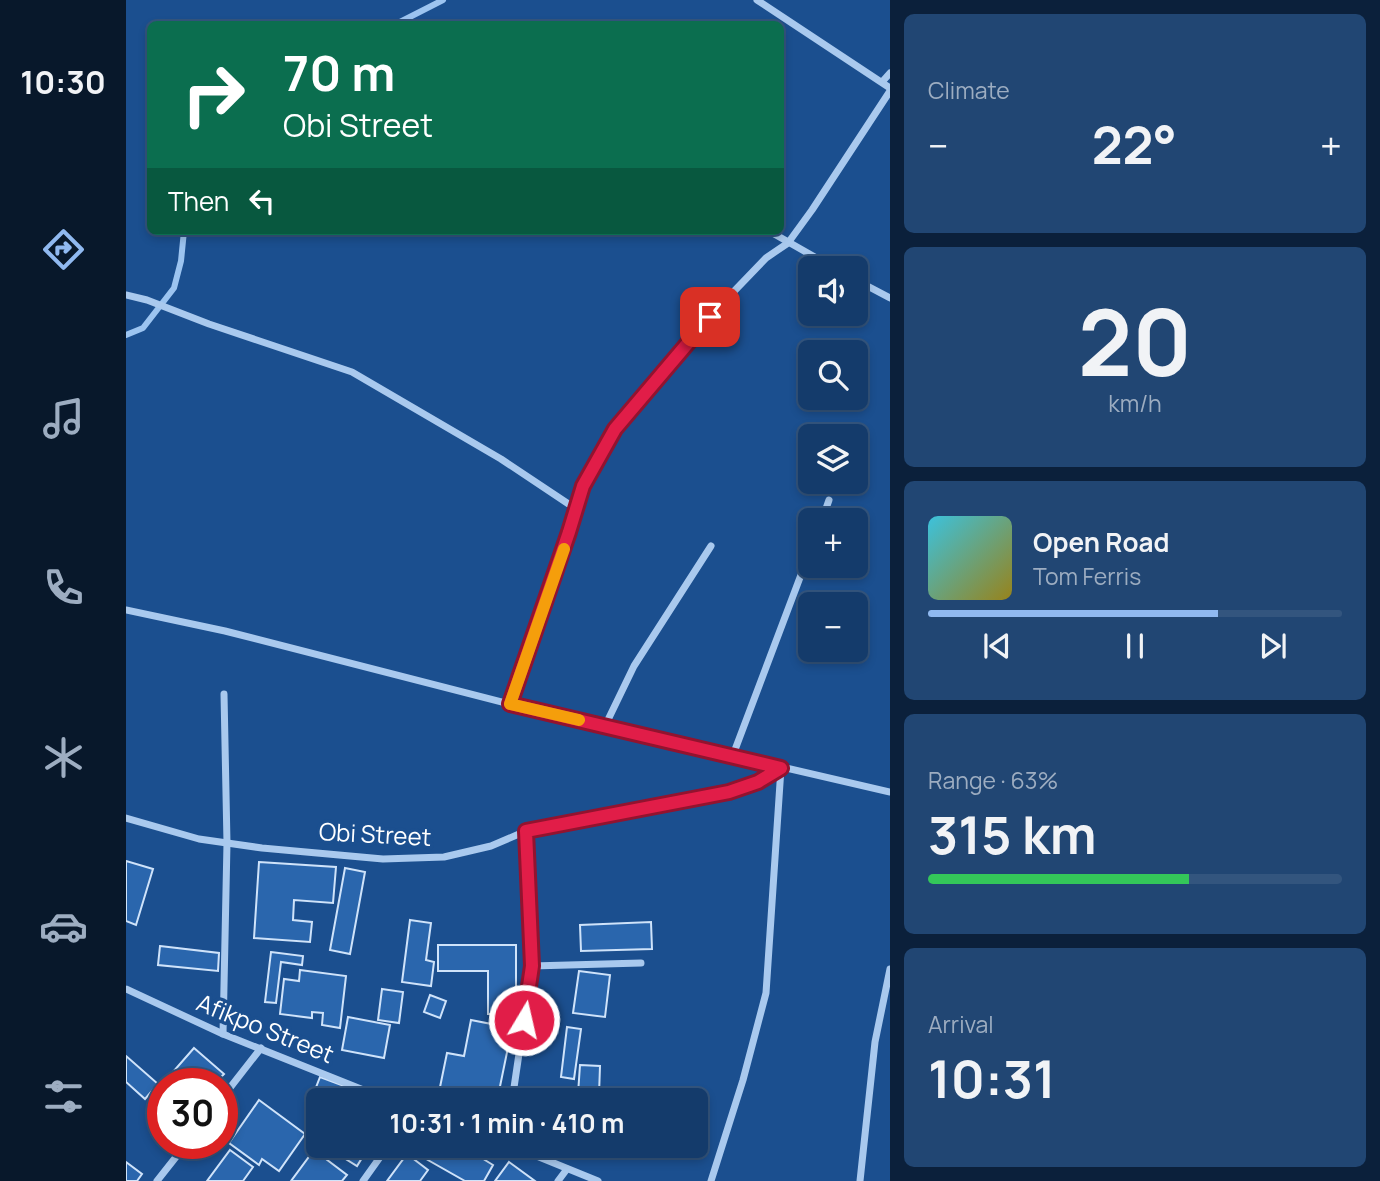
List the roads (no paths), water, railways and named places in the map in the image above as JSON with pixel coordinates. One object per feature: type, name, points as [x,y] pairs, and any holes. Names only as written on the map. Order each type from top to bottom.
[{"type":"street","points":[[510,704],[583,486],[615,429],[700,327],[766,258],[788,243],[890,90],[882,82],[757,0]]},
{"type":"street","points":[[882,82],[890,73]]},
{"type":"street","points":[[775,235],[812,256]]},
{"type":"street","points":[[868,286],[890,298]]},
{"type":"street","points":[[126,295],[148,300],[352,372],[501,458],[576,509]]},
{"type":"street","points":[[827,508],[830,500]]},
{"type":"street","points":[[605,726],[634,666],[711,546]]},
{"type":"street","points":[[733,755],[800,578]]},
{"type":"street","points":[[126,610],[225,631],[510,704],[890,792]]},
{"type":"street","points":[[223,1034],[227,843],[224,694]]},
{"type":"street","points":[[711,1181],[743,1080],[766,993],[781,768]]},
{"type":"street","name":"Obi Street","points":[[126,818],[199,839],[227,843],[383,859],[444,857],[491,846],[526,831],[729,792],[758,782],[781,768]]},
{"type":"street","points":[[514,1088],[532,966],[526,831]]},
{"type":"street","points":[[532,966],[641,963]]},
{"type":"street","points":[[860,1181],[875,1042],[890,969]]},
{"type":"street","name":"Afikpo Street","points":[[126,989],[223,1034],[359,1088]]},
{"type":"street","points":[[238,1077],[261,1048]]},
{"type":"street","points":[[362,1181],[379,1158]]},
{"type":"street","points":[[541,1158],[598,1181]]},
{"type":"street","points":[[157,1181],[174,1159]]},
{"type":"street","points":[[558,1181],[567,1169]]},
{"type":"waterway","points":[[402,21],[443,0]]},
{"type":"waterway","points":[[126,335],[143,328],[174,288],[184,235]]}]
